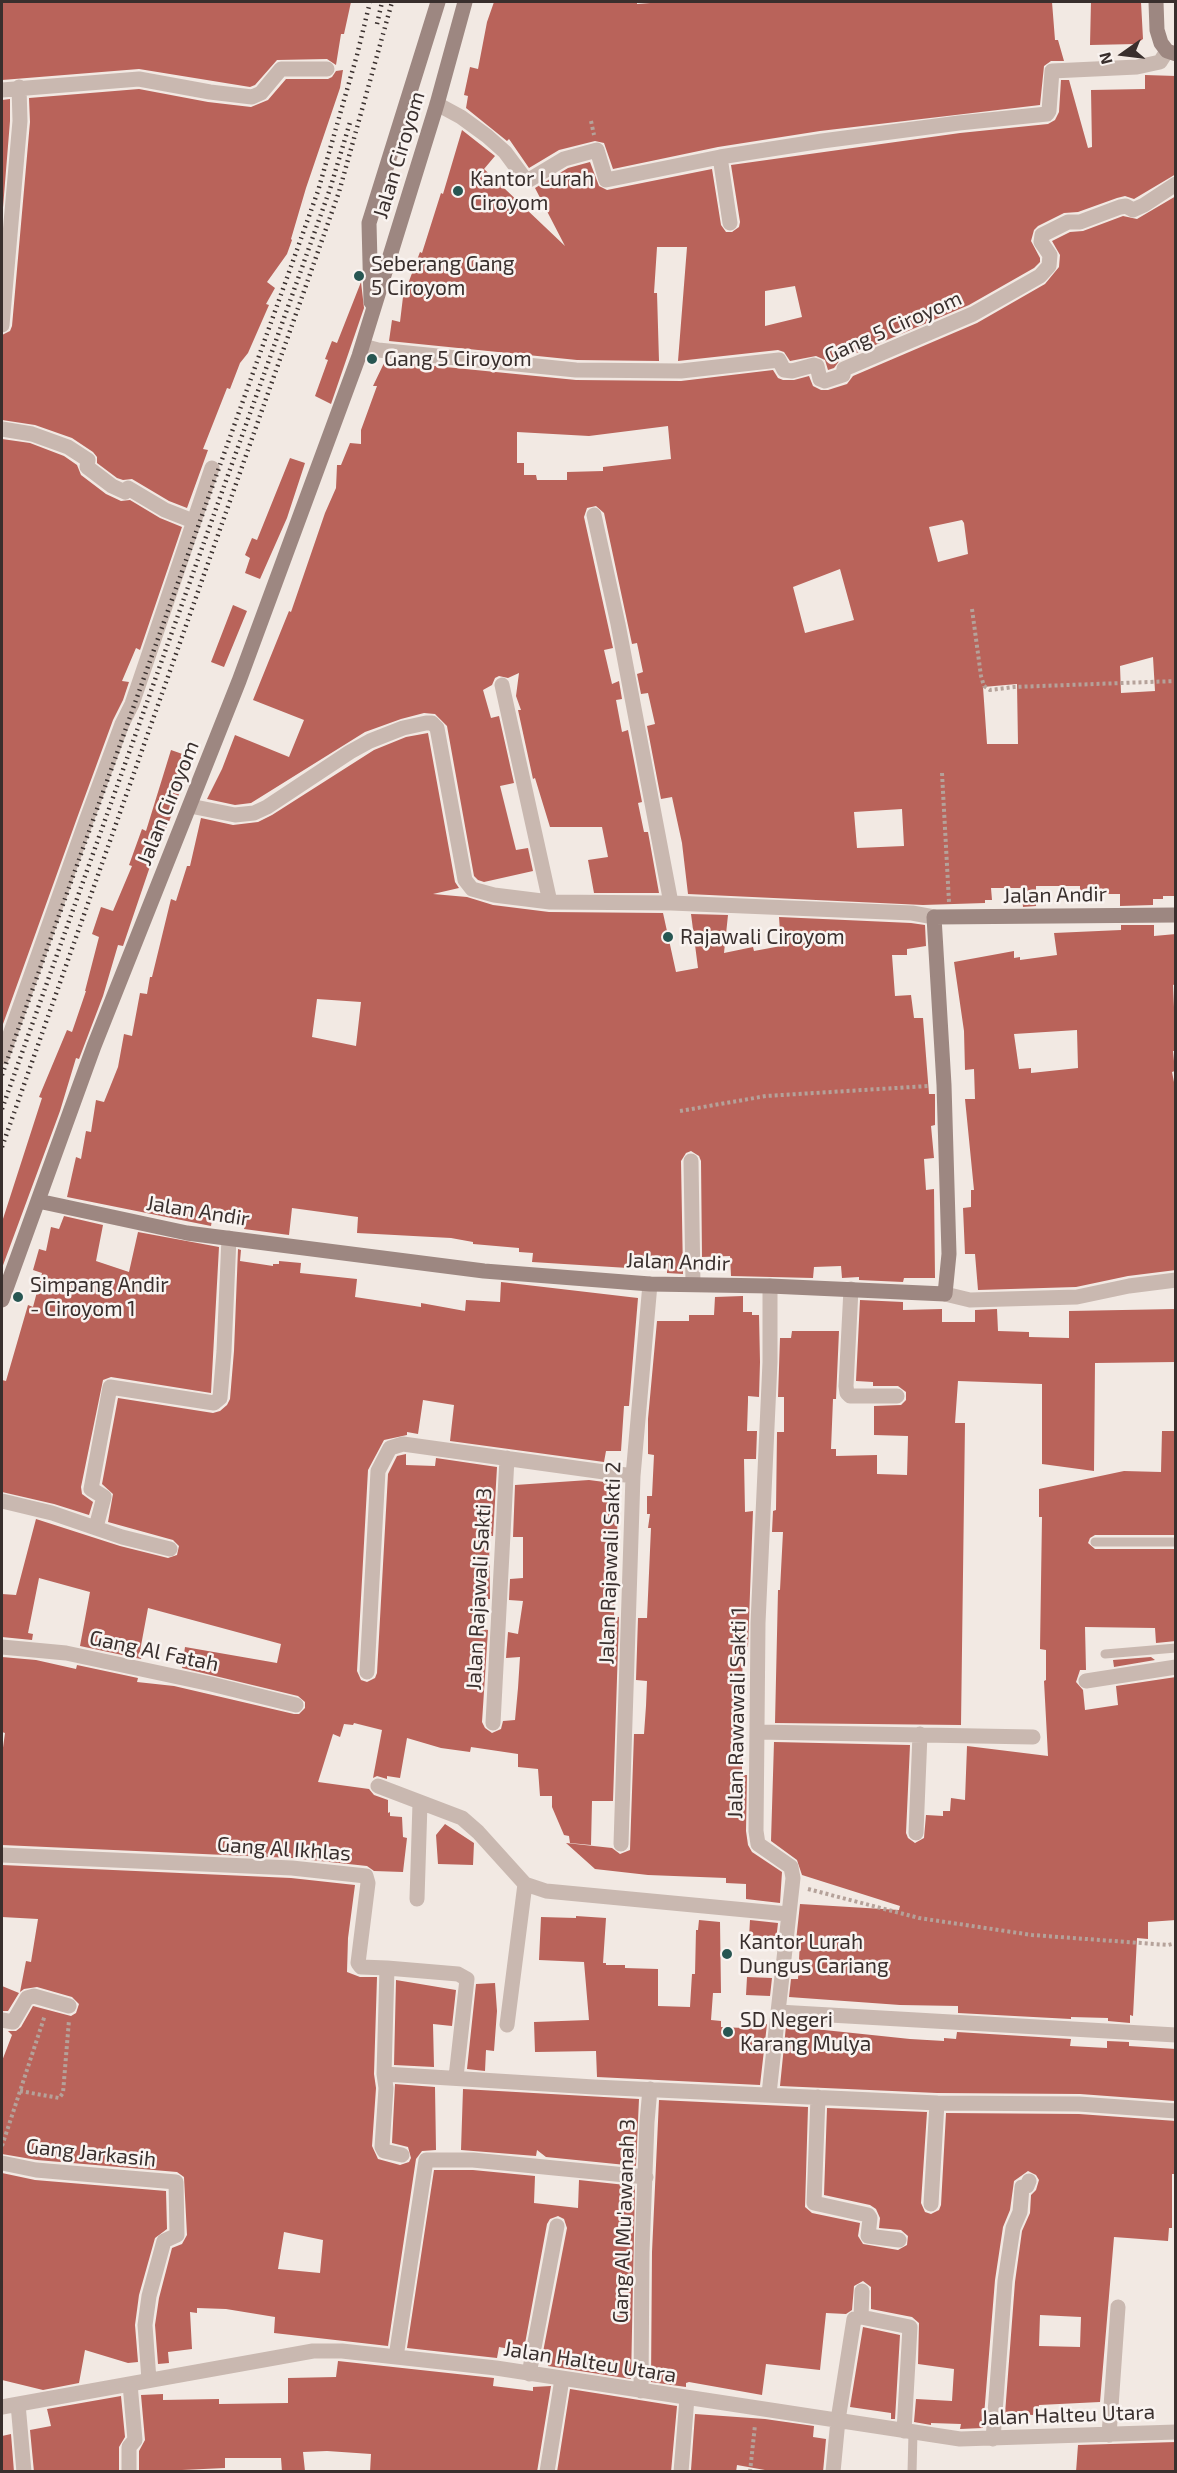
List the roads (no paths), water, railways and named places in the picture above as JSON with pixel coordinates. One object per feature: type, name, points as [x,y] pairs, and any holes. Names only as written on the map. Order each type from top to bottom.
[{"type":"main road","name":"Jalan Ciroyom","points":[[370,320],[369,223],[438,2]]},
{"type":"main road","name":"Jalan Ciroyom","points":[[2,1300],[94,1046],[239,681],[363,345],[437,104],[465,2]]},
{"type":"main road","points":[[1156,2],[1157,30],[1161,43],[1171,53]]},
{"type":"main road","points":[[369,223],[375,237],[382,241],[392,236],[399,227]]},
{"type":"main road","name":"Jalan Andir","points":[[934,917],[1176,915]]},
{"type":"main road","points":[[934,917],[944,1085],[949,1254],[945,1294]]},
{"type":"main road","name":"Jalan Andir","points":[[38,1201],[187,1233],[484,1271],[650,1284],[770,1286],[945,1294]]},
{"type":"street","points":[[437,104],[467,121],[487,136],[505,152],[522,176],[529,180],[564,159],[597,150],[606,180],[720,157],[959,123],[1047,114],[1052,71],[1137,67],[1160,62],[1171,53]]},
{"type":"street","points":[[2,90],[139,79],[252,97],[261,93],[281,69],[327,69]]},
{"type":"street","points":[[2,325],[20,122],[20,87]]},
{"type":"street","points":[[720,157],[730,222]]},
{"type":"street","name":"Gang 5 Ciroyom","points":[[363,345],[378,350],[576,370],[681,371],[779,360],[784,370],[792,371],[814,365],[820,379],[825,381],[843,375],[844,369],[974,314],[1040,276],[1049,266],[1050,255],[1041,242],[1042,235],[1068,222],[1080,222],[1120,207],[1126,206],[1133,210],[1176,184]]},
{"type":"street","points":[[2,429],[32,434],[61,444],[88,460],[87,467],[112,486],[125,492],[128,488],[165,510],[193,521]]},
{"type":"street","points":[[2,1057],[86,821],[122,724],[132,704],[212,468]]},
{"type":"street","points":[[594,515],[618,624],[671,903]]},
{"type":"street","points":[[502,685],[550,902]]},
{"type":"street","name":"Jalan Andir","points":[[190,806],[235,815],[254,813],[370,741],[403,728],[432,723],[437,728],[465,879],[472,889],[494,895],[550,902],[671,903],[912,913],[934,917]]},
{"type":"street","points":[[691,1161],[693,1284]]},
{"type":"street","points":[[96,1527],[104,1497],[91,1489],[109,1388],[114,1386],[214,1402],[220,1398],[229,1238]]},
{"type":"street","points":[[945,1294],[970,1300],[1077,1297],[1129,1286],[1176,1280]]},
{"type":"street","name":"Jalan Rajawali Sakti 2","points":[[621,1844],[633,1476],[650,1284]]},
{"type":"street","name":"Jalan Rawawali Sakti 1","points":[[770,1286],[770,1362],[758,1623],[757,1839],[758,1844],[791,1867],[800,1889],[788,1914]]},
{"type":"street","points":[[852,1289],[847,1393],[850,1396],[897,1396]]},
{"type":"street","points":[[367,1672],[378,1471],[383,1457],[390,1448],[403,1444],[633,1476]]},
{"type":"street","name":"Jalan Rajawali Sakti 3","points":[[492,1723],[507,1458]]},
{"type":"street","points":[[2,1501],[52,1513],[170,1550]]},
{"type":"street","name":"Gang Al Fatah","points":[[2,1647],[66,1653],[296,1705]]},
{"type":"street","points":[[1086,1681],[1176,1667]]},
{"type":"street","points":[[757,1732],[1033,1737]]},
{"type":"street","points":[[916,1833],[920,1734]]},
{"type":"street","points":[[378,1786],[462,1818],[478,1832],[525,1884],[546,1891],[788,1914],[769,2094]]},
{"type":"street","points":[[417,1899],[420,1803]]},
{"type":"street","name":"Gang Al Ikhlas","points":[[2,1855],[292,1868],[366,1876],[368,1883],[358,1963],[361,1967],[387,1968]]},
{"type":"street","points":[[507,2025],[525,1884]]},
{"type":"street","points":[[402,2155],[384,2151],[382,2147],[386,2088],[384,2074],[387,1968],[459,1974],[467,1979],[456,2077]]},
{"type":"street","points":[[2,2020],[13,2022],[27,1998],[34,1996],[69,2006]]},
{"type":"street","points":[[778,2012],[1176,2035]]},
{"type":"street","points":[[384,2074],[501,2079],[594,2087],[937,2103],[1080,2103],[1176,2110]]},
{"type":"street","name":"Gang Al Mu'awanah 3","points":[[641,2391],[642,2252],[650,2089]]},
{"type":"street","points":[[818,2097],[814,2203],[868,2216],[870,2218],[868,2236],[899,2240]]},
{"type":"street","points":[[931,2204],[937,2103]]},
{"type":"street","points":[[396,2357],[426,2160],[473,2160],[646,2177]]},
{"type":"street","name":"Gang Jarkasih","points":[[2,2163],[36,2170],[176,2182],[177,2235],[164,2241],[149,2296],[145,2325],[148,2380]]},
{"type":"street","points":[[993,2439],[1005,2282],[1013,2228],[1020,2212],[1022,2187],[1027,2186],[1029,2181]]},
{"type":"street","points":[[529,2374],[557,2226]]},
{"type":"street","points":[[862,2291],[861,2317],[910,2327],[908,2432]]},
{"type":"street","points":[[1109,2435],[1118,2307]]},
{"type":"street","points":[[833,2472],[838,2420],[854,2319]]},
{"type":"street","name":"Jalan Halteu Utara","points":[[2,2407],[313,2351],[342,2351],[529,2374],[960,2439],[1176,2432]]},
{"type":"street","points":[[547,2472],[562,2379]]},
{"type":"street","points":[[129,2472],[129,2447],[135,2440],[130,2384]]},
{"type":"street","points":[[681,2472],[687,2398]]},
{"type":"street","points":[[18,2404],[24,2472]]},
{"type":"lane","points":[[1095,1542],[1176,1542]]},
{"type":"lane","points":[[1106,1654],[1176,1648]]},
{"type":"lane","points":[[908,2432],[912,2472]]},
{"type":"railway","points":[[2,1075],[318,191],[370,2]]},
{"type":"railway","points":[[377,24],[382,2]]},
{"type":"railway","points":[[2,1147],[339,192],[392,2]]},
{"type":"railway","points":[[2,1109],[330,189],[351,119]]},
{"type":"place","name":"Kantor Lurah Ciroyom","points":[[458,191]]},
{"type":"place","name":"Seberang Gang 5 Ciroyom","points":[[359,276]]},
{"type":"place","name":"Gang 5 Ciroyom","points":[[372,359]]},
{"type":"place","name":"Rajawali Ciroyom","points":[[668,937]]},
{"type":"place","name":"Simpang Andir - Ciroyom 1","points":[[18,1297]]},
{"type":"place","name":"Kantor Lurah Dungus Cariang","points":[[727,1954]]},
{"type":"place","name":"SD Negeri Karang Mulya","points":[[728,2032]]}]
